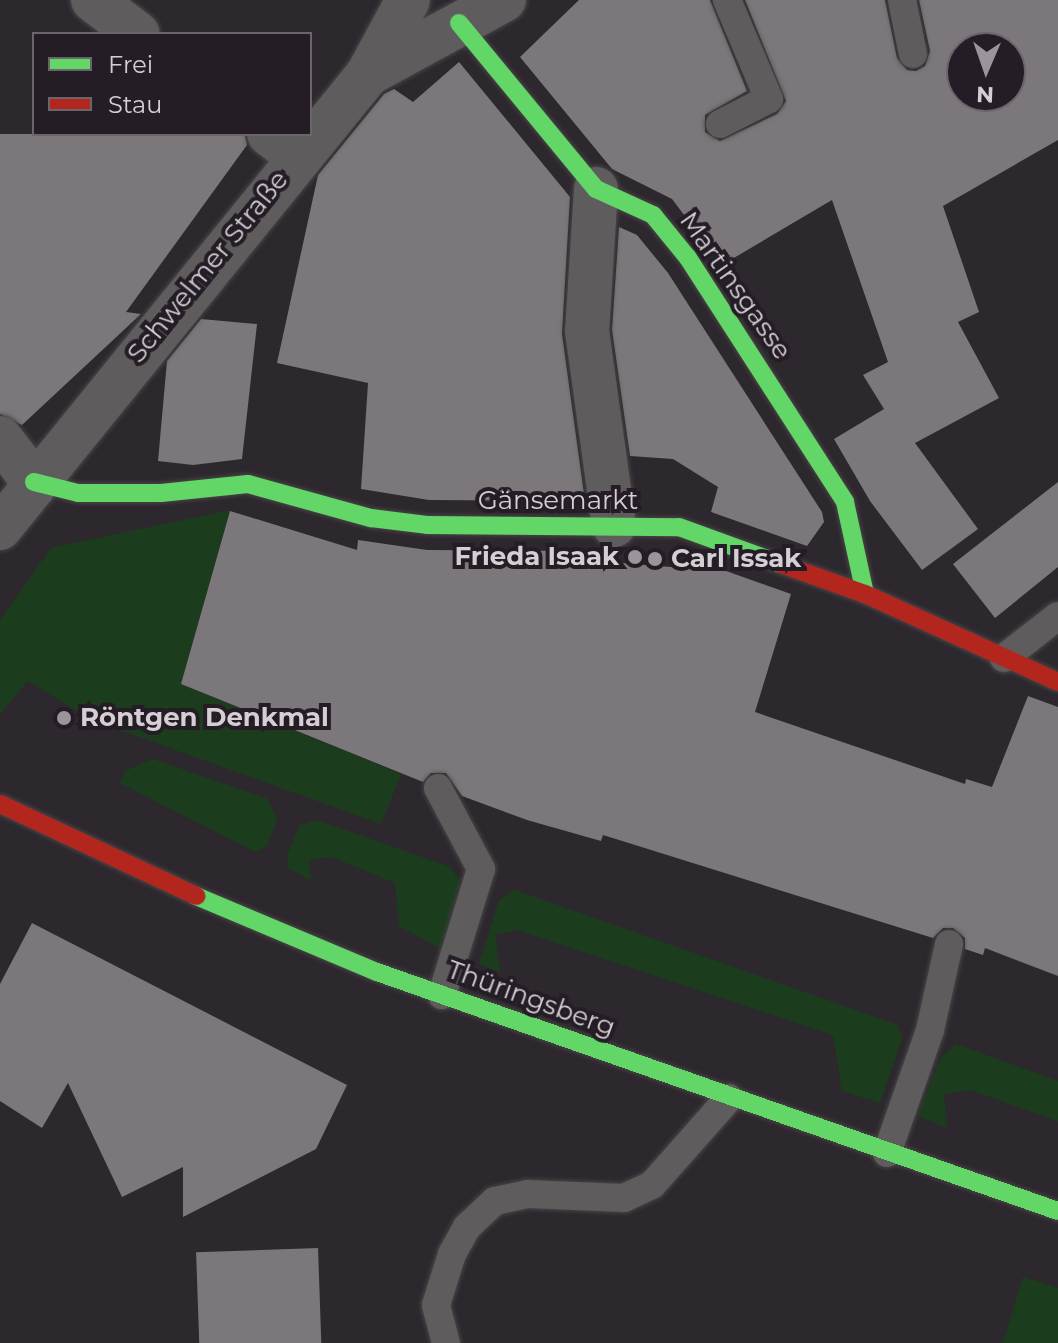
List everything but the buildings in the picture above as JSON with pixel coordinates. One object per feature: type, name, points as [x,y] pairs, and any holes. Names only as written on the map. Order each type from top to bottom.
[{"type":"street","points":[[93,0],[135,32]]},
{"type":"street","name":"Schwelmer Straße","points":[[312,121],[368,74],[408,0]]},
{"type":"street","points":[[368,74],[504,0]]},
{"type":"street","name":"Martinsgasse","points":[[459,23],[596,189],[653,215],[749,347],[845,502],[865,594]]},
{"type":"street","name":"Schwelmer Straße","points":[[0,528],[284,145]]},
{"type":"street","points":[[596,189],[587,331],[614,525]]},
{"type":"street","points":[[0,438],[34,482]]},
{"type":"street","name":"Gänsemarkt","points":[[34,482],[78,493],[161,493],[248,484],[371,518],[427,525],[614,525],[705,532],[865,594],[1058,682]]},
{"type":"street","name":"Thüringsberg","points":[[0,804],[248,920],[442,995],[1058,1211]]},
{"type":"lane","points":[[720,124],[769,99],[727,0]]},
{"type":"lane","points":[[902,0],[913,54]]},
{"type":"lane","points":[[1004,658],[1058,616]]},
{"type":"lane","points":[[438,788],[481,869],[442,995]]},
{"type":"lane","points":[[887,1153],[930,1030],[949,944]]},
{"type":"lane","points":[[446,1343],[436,1305],[462,1234],[495,1201],[527,1194],[624,1198],[652,1185],[729,1098]]},
{"type":"green space","points":[[230,510],[181,684],[401,774],[381,824],[90,719],[28,681],[0,714],[0,620],[51,548]]},
{"type":"green space","points":[[153,759],[268,799],[277,820],[267,846],[255,852],[120,783],[125,771]]},
{"type":"green space","points":[[317,820],[450,867],[460,881],[440,948],[399,926],[395,883],[331,857],[309,860],[311,880],[289,869],[287,857],[299,826]]},
{"type":"green space","points":[[515,890],[898,1025],[902,1039],[880,1103],[842,1091],[833,1035],[517,930],[495,934],[500,972],[479,964],[499,900]]},
{"type":"green space","points":[[956,1044],[1058,1081],[1058,1121],[970,1090],[944,1094],[947,1128],[918,1116],[941,1057]]},
{"type":"green space","points":[[1023,1277],[1058,1288],[1058,1343],[1003,1343]]},
{"type":"traffic: fast","points":[[459,23],[596,189],[653,215],[688,258],[845,502],[865,594]]},
{"type":"traffic: fast","points":[[34,482],[78,493],[161,493],[248,484],[371,518],[427,525],[679,527],[781,564]]},
{"type":"traffic: fast","points":[[196,896],[377,972],[1058,1211]]},
{"type":"traffic: jam","points":[[781,564],[865,594],[1058,682]]},
{"type":"traffic: jam","points":[[0,804],[196,896]]},
{"type":"place","name":"Frieda Isaak","points":[[635,557]]},
{"type":"place","name":"Carl Issak","points":[[655,559]]},
{"type":"place","name":"Röntgen Denkmal","points":[[64,718]]}]
